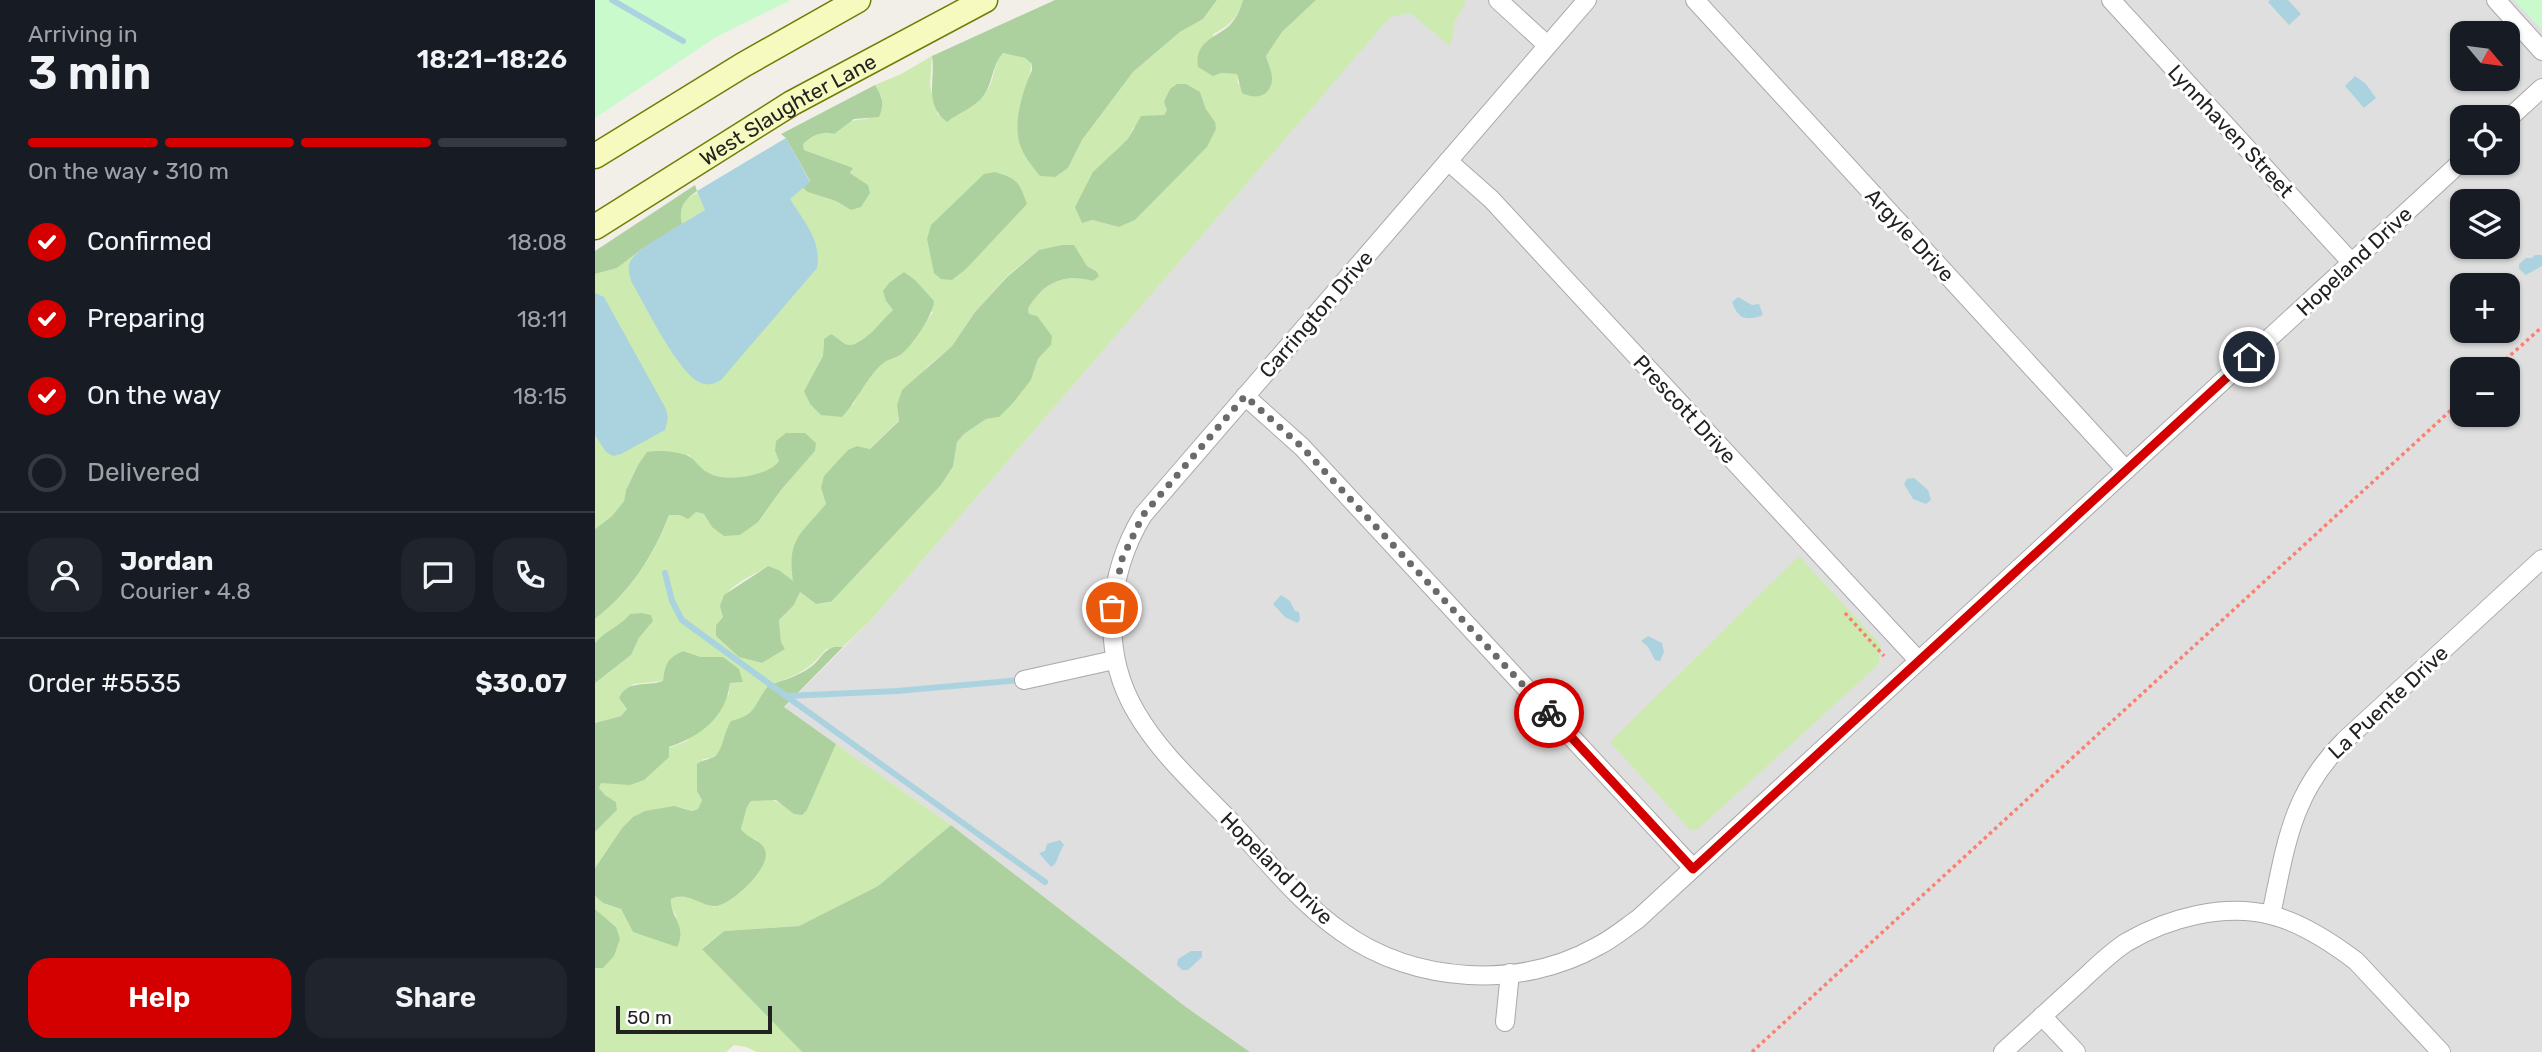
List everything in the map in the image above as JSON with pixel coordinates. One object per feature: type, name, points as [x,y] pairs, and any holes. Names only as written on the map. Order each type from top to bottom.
[{"type":"main road","points":[[595,156],[743,65],[858,0]]},
{"type":"main road","name":"West Slaughter Lane","points":[[595,226],[792,103],[985,0]]},
{"type":"street","points":[[1497,0],[1547,45]]},
{"type":"street","name":"Carrington Drive","points":[[1114,660],[1114,591],[1122,559],[1136,528],[1156,500],[1587,0]]},
{"type":"street","name":"Argyle Drive","points":[[1695,0],[2126,470]]},
{"type":"street","name":"Lynnhaven Street","points":[[2111,0],[2352,263]]},
{"type":"street","points":[[2496,0],[2542,51]]},
{"type":"street","points":[[2520,108],[2542,88]]},
{"type":"street","name":"Prescott Drive","points":[[1448,161],[1491,199],[1918,660]]},
{"type":"street","name":"Hopeland Drive","points":[[1114,660],[1126,694],[1146,728],[1297,894],[1327,922],[1375,952],[1427,970],[1469,975],[1510,974],[1546,968],[1599,946],[1637,919],[2450,172]]},
{"type":"street","points":[[1245,396],[1302,447],[1693,869]]},
{"type":"street","name":"La Puente Drive","points":[[2270,915],[2292,821],[2305,791],[2322,765],[2344,741],[2542,559]]},
{"type":"street","points":[[1024,680],[1114,660]]},
{"type":"street","points":[[2003,1052],[2125,943],[2190,916],[2216,913],[2270,915],[2322,938],[2356,961],[2441,1052]]},
{"type":"street","points":[[1505,1022],[1510,974]]},
{"type":"street","points":[[2042,1016],[2076,1052]]},
{"type":"path","points":[[2508,357],[2542,327]]},
{"type":"path","points":[[1752,1052],[2450,411]]},
{"type":"shaded area","points":[[1404,0],[2542,0],[2542,1052],[1250,1052],[1186,1007],[951,825],[784,708],[871,620]]},
{"type":"green space","points":[[595,0],[791,0],[716,37],[595,118]]},
{"type":"green space","points":[[1055,0],[1217,0],[1203,19],[1180,32],[1133,72],[1082,140],[1068,168],[1055,177],[1040,176],[1026,157],[1019,141],[1019,111],[1032,64],[1025,58],[1003,53],[984,95],[947,122],[935,107],[933,99],[932,56]]},
{"type":"green space","points":[[1217,0],[1243,0],[1232,21],[1213,34],[1221,73],[1237,74],[1238,84],[1270,68],[1266,56],[1282,32],[1316,0],[1466,2],[1453,25],[1450,46],[1410,13],[1390,17],[871,620],[843,647],[826,649],[814,663],[801,672],[769,685],[757,706],[741,719],[718,753],[703,759],[697,780],[702,800],[698,809],[692,811],[683,808],[622,828],[595,868],[595,832],[617,810],[616,802],[599,788],[601,783],[612,783],[669,748],[687,741],[729,694],[730,683],[742,682],[701,657],[683,651],[668,662],[663,681],[633,684],[619,698],[627,709],[621,716],[595,723],[595,683],[631,655],[639,638],[653,621],[630,614],[595,643],[595,619],[608,609],[639,573],[656,545],[669,515],[696,512],[705,514],[712,527],[758,522],[815,451],[775,451],[779,461],[766,472],[737,478],[710,474],[689,455],[638,465],[626,490],[624,501],[612,516],[595,529],[595,274],[617,268],[642,249],[679,215],[685,200],[786,138],[810,182],[803,188],[851,210],[868,185],[850,173],[852,168],[804,150],[803,144],[833,127],[867,119],[882,97],[875,85],[932,56],[930,86],[938,115],[954,113],[975,104],[986,93],[1003,53],[1025,58],[1032,64],[1029,77],[1068,168],[1082,140],[1133,72],[1180,32],[1203,19]],"holes":[[[1200,92],[1206,109],[1215,122],[1215,129],[1207,147],[1135,220],[1119,227],[1092,220],[1114,152],[1129,139],[1133,128],[1164,115],[1167,110]],[[1039,250],[1081,259],[1096,271],[1093,281],[1063,279],[1047,287],[1034,300],[1028,309],[1029,314],[1051,345],[1038,359],[1031,380],[999,417],[986,419],[957,442],[953,468],[941,485],[830,603],[816,604],[800,592],[794,605],[779,620],[781,642],[785,649],[762,663],[739,655],[716,625],[723,617],[722,607],[728,592],[742,580],[768,566],[779,570],[793,582],[826,504],[821,488],[857,446],[870,449],[899,420],[897,405],[927,367],[952,346],[975,312],[1007,276]],[[886,301],[933,312],[903,353],[883,363],[864,384],[853,405],[804,391],[823,356],[824,339],[831,334],[846,345],[858,345],[894,310]]]},
{"type":"green space","points":[[1243,0],[1316,0],[1282,32],[1266,56],[1271,85],[1269,90],[1257,96],[1242,93],[1237,74],[1221,73],[1213,76],[1198,67],[1199,51],[1207,41],[1230,25]]},
{"type":"green space","points":[[2514,0],[2542,0],[2542,30]]},
{"type":"green space","points":[[1177,84],[1186,84],[1200,92],[1206,109],[1215,122],[1216,129],[1207,147],[1135,220],[1119,227],[1092,220],[1082,223],[1075,207],[1093,172],[1128,139],[1141,116],[1164,115],[1167,110],[1164,102],[1170,89]]},
{"type":"green space","points":[[875,85],[882,100],[879,117],[854,119],[834,134],[817,134],[803,144],[804,150],[853,168],[850,173],[868,185],[870,193],[861,207],[851,210],[803,188],[810,181],[786,138],[781,134]]},
{"type":"green space","points":[[995,172],[1017,182],[1027,204],[966,269],[952,280],[941,279],[934,273],[927,239],[931,225],[984,174]]},
{"type":"green space","points":[[695,185],[697,191],[685,201],[682,209],[682,224],[617,268],[595,274],[595,251]]},
{"type":"green space","points":[[1074,245],[1087,266],[1099,276],[1093,281],[1072,278],[1055,282],[1040,293],[1028,309],[1029,314],[1037,316],[1052,336],[1051,345],[1038,359],[1031,380],[999,417],[986,419],[964,434],[957,442],[953,467],[941,485],[831,602],[816,604],[800,592],[794,605],[779,620],[781,642],[785,649],[762,663],[739,657],[716,636],[716,625],[723,617],[720,606],[724,595],[768,566],[779,570],[793,581],[792,556],[797,538],[826,504],[821,488],[824,476],[848,450],[857,446],[870,449],[899,421],[897,405],[902,390],[952,346],[975,312],[1007,277],[1039,250]]},
{"type":"green space","points":[[904,272],[934,301],[927,320],[904,352],[883,363],[875,371],[842,417],[821,415],[810,404],[804,391],[823,356],[824,339],[831,334],[851,345],[863,339],[893,310],[883,291]]},
{"type":"green space","points":[[786,433],[805,433],[816,443],[815,451],[758,522],[740,535],[724,536],[712,527],[704,514],[696,512],[688,519],[680,515],[669,515],[656,545],[639,573],[608,609],[595,619],[595,529],[612,516],[624,501],[626,490],[647,452],[662,451],[689,456],[714,475],[745,477],[765,471],[779,461],[775,451],[776,441]]},
{"type":"green space","points":[[1799,556],[1881,645],[1878,665],[1697,830],[1689,829],[1610,742]]},
{"type":"green space","points":[[630,614],[651,615],[653,621],[639,638],[631,655],[595,683],[595,643]]},
{"type":"green space","points":[[834,647],[843,647],[784,707],[836,744],[807,810],[802,815],[794,814],[776,800],[751,801],[741,829],[763,846],[766,857],[763,866],[748,885],[720,905],[708,905],[682,896],[671,899],[680,933],[677,947],[633,932],[621,909],[603,903],[595,896],[595,868],[622,828],[633,817],[645,811],[674,806],[692,811],[698,809],[702,800],[697,791],[697,764],[717,754],[731,721],[751,711],[769,685],[802,672]]},
{"type":"green space","points":[[683,651],[701,657],[723,657],[739,669],[743,682],[730,683],[723,706],[710,724],[691,738],[669,747],[669,757],[644,780],[630,785],[601,783],[599,788],[616,802],[617,810],[595,832],[595,723],[621,716],[627,709],[619,698],[623,692],[632,686],[663,681],[668,662]]},
{"type":"green space","points":[[836,744],[951,825],[878,886],[799,926],[724,931],[702,948],[802,1052],[757,1052],[734,1045],[726,1052],[595,1052],[595,968],[603,968],[616,927],[595,909],[595,896],[603,903],[621,909],[633,932],[677,917],[670,905],[671,899],[676,897],[693,898],[715,907],[757,840],[745,836],[741,829],[751,801],[775,801],[794,814],[807,810]]},
{"type":"green space","points":[[951,825],[1186,1007],[1250,1052],[802,1052],[702,949],[724,931],[799,926],[878,886]]},
{"type":"green space","points":[[595,909],[616,927],[620,939],[614,956],[603,968],[595,968]]},
{"type":"water","points":[[2288,0],[2301,14],[2289,25],[2268,2]]},
{"type":"water","points":[[2355,76],[2366,84],[2376,98],[2364,108],[2345,86]]},
{"type":"water","points":[[786,138],[810,182],[790,199],[814,240],[817,268],[721,380],[712,384],[701,383],[683,367],[663,337],[631,281],[630,263],[643,248],[705,210],[697,191]]},
{"type":"water","points":[[2535,255],[2542,255],[2542,266],[2526,275],[2519,269],[2519,264]]},
{"type":"water","points":[[595,293],[604,297],[666,409],[668,418],[665,430],[613,456],[606,452],[595,435]]},
{"type":"water","points":[[1738,297],[1752,305],[1759,304],[1763,315],[1752,318],[1740,316],[1732,302]]},
{"type":"water","points":[[1914,478],[1928,490],[1931,500],[1926,504],[1913,499],[1904,484],[1907,479]]},
{"type":"water","points":[[1281,595],[1299,612],[1300,620],[1297,623],[1285,617],[1273,604]]},
{"type":"water","points":[[1648,636],[1662,643],[1664,652],[1660,661],[1655,660],[1641,641]]},
{"type":"water","points":[[1060,840],[1064,845],[1051,867],[1039,853],[1045,851],[1047,844]]},
{"type":"water","points":[[1191,951],[1202,951],[1202,957],[1188,970],[1182,970],[1177,965],[1178,959]]},
{"type":"waterway","points":[[612,0],[683,41]]},
{"type":"waterway","points":[[665,573],[672,601],[682,620],[786,696],[897,691],[1022,680]]},
{"type":"waterway","points":[[786,696],[1045,882]]},
{"type":"way so far","points":[[1112,608],[1122,559],[1143,515],[1245,396],[1302,447],[1549,713]]},
{"type":"route","points":[[1549,713],[1693,869],[2249,357]]}]
